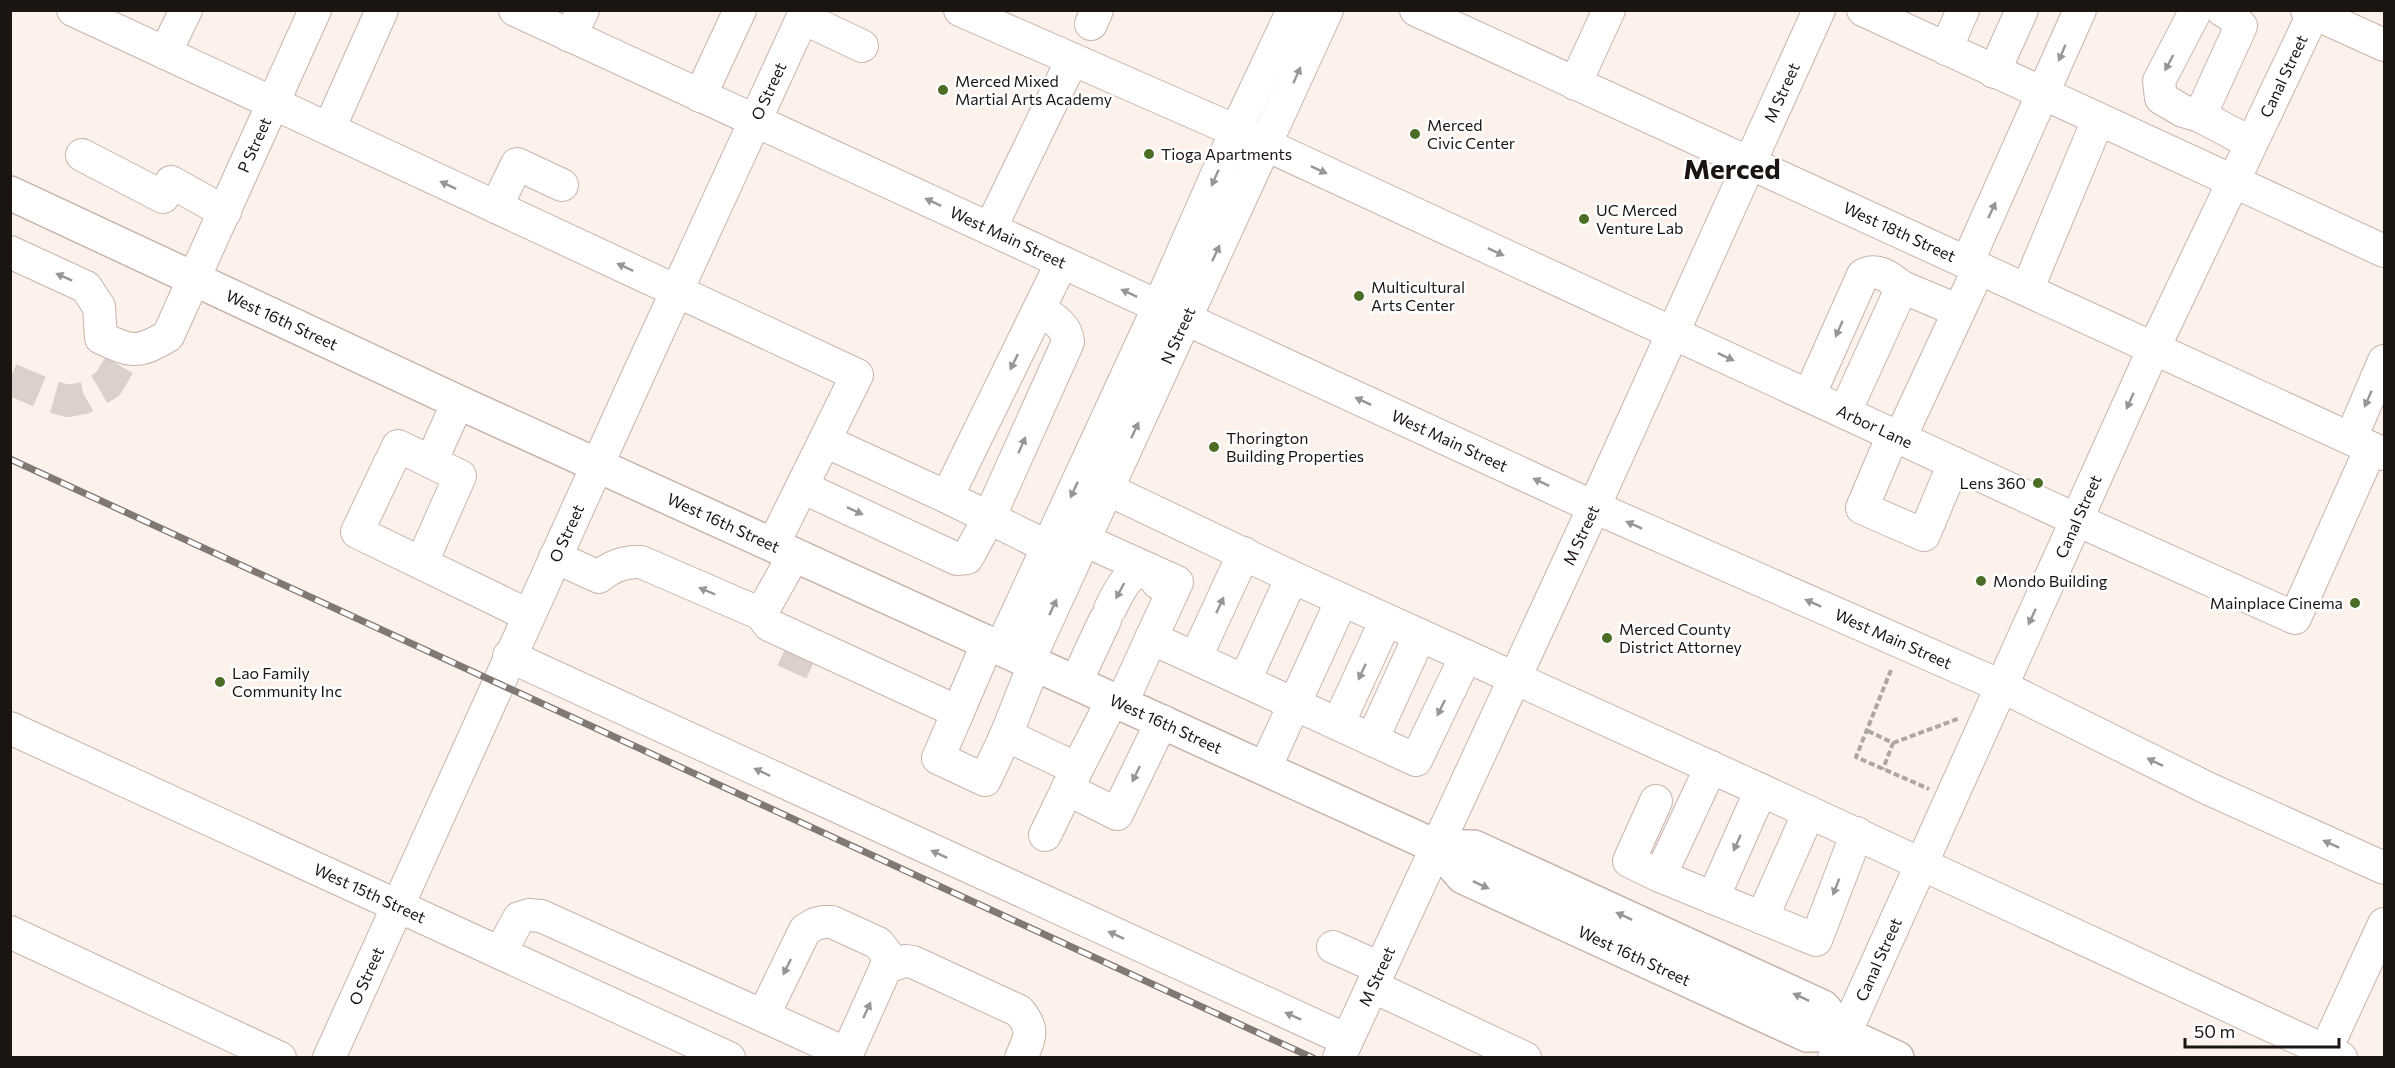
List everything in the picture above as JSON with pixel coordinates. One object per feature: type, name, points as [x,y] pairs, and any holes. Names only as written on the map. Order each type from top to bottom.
[{"type":"main road","name":"West 16th Street","points":[[10,193],[458,402],[1437,847],[1474,847],[1823,1007],[1839,1046],[1897,1058]]},
{"type":"street","points":[[72,10],[130,22],[165,53],[857,375],[802,487],[784,550],[772,630]]},
{"type":"street","points":[[165,53],[186,10]]},
{"type":"street","name":"P Street","points":[[10,252],[86,287],[99,307],[101,338],[128,350],[148,348],[168,336],[315,10]]},
{"type":"street","points":[[329,129],[382,10]]},
{"type":"street","name":"West Main Street","points":[[515,10],[577,23],[700,96],[1594,507],[2001,686],[2207,788],[2385,868]]},
{"type":"street","points":[[700,96],[740,10]]},
{"type":"street","name":"Arbor Lane","points":[[960,10],[999,19],[1072,60],[1236,131],[2077,520],[2295,618],[2369,446]]},
{"type":"street","name":"N Street","points":[[1013,653],[1084,540],[1107,489],[1236,131],[1293,10]]},
{"type":"street","name":"N Street","points":[[1013,653],[1048,547],[1172,312],[1266,146],[1327,10]]},
{"type":"street","name":"West 18th Street","points":[[1416,10],[2369,446]]},
{"type":"street","points":[[1575,84],[1609,10]]},
{"type":"street","name":"M Street","points":[[1343,1049],[1594,507],[1819,10]]},
{"type":"street","points":[[1863,10],[2385,251]]},
{"type":"street","points":[[1946,49],[1963,10]]},
{"type":"street","points":[[1994,72],[2022,10]]},
{"type":"street","points":[[1954,463],[1924,535],[1862,508],[1959,311],[1973,266],[2080,10]]},
{"type":"street","points":[[2196,10],[2159,81],[2161,98],[2251,143]]},
{"type":"street","points":[[2200,116],[2241,26],[2222,10]]},
{"type":"street","points":[[2312,12],[2385,45]]},
{"type":"street","name":"Canal Street","points":[[1839,1046],[2154,348],[2312,12]]},
{"type":"street","points":[[804,14],[862,46]]},
{"type":"street","name":"O Street","points":[[328,1058],[509,656],[804,14]]},
{"type":"street","points":[[990,229],[1072,60]]},
{"type":"street","points":[[2026,290],[2098,120]]},
{"type":"street","points":[[82,155],[163,197],[171,182],[225,212]]},
{"type":"street","points":[[496,207],[517,164],[562,185]]},
{"type":"street","points":[[1845,412],[1895,230]]},
{"type":"street","points":[[947,497],[1062,262]]},
{"type":"street","points":[[1881,278],[1959,311]]},
{"type":"street","points":[[1809,396],[1881,278]]},
{"type":"street","points":[[802,487],[957,559],[967,558],[989,518],[1068,342],[1068,335],[1062,326],[1039,309]]},
{"type":"street","points":[[2369,446],[2385,361]]},
{"type":"street","points":[[431,462],[458,402]]},
{"type":"street","points":[[825,441],[1048,547]]},
{"type":"street","points":[[422,562],[460,476],[398,446],[357,532],[528,615]]},
{"type":"street","points":[[1107,489],[1342,600],[1857,833],[2329,1055],[2385,924]]},
{"type":"street","points":[[1045,835],[1072,779],[1137,668],[1177,582],[1084,540]]},
{"type":"street","points":[[1196,657],[1244,554]]},
{"type":"street","points":[[555,557],[599,577],[616,565],[641,562],[772,630],[958,712]]},
{"type":"street","points":[[1076,682],[1123,584],[1131,575],[1141,572],[1153,577],[1160,586],[1160,600],[1134,657],[1137,668]]},
{"type":"street","points":[[1245,680],[1292,577]]},
{"type":"street","points":[[1265,768],[1342,600]]},
{"type":"street","points":[[1338,724],[1386,620]]},
{"type":"street","points":[[1372,740],[1420,635]]},
{"type":"street","points":[[1151,638],[1416,760],[1466,656]]},
{"type":"street","points":[[1013,653],[1006,735],[985,780],[939,758],[958,712],[1013,653]]},
{"type":"street","points":[[509,656],[1343,1049]]},
{"type":"street","points":[[813,664],[821,667],[850,663]]},
{"type":"street","points":[[1006,735],[1072,779],[1117,814],[1162,721]]},
{"type":"street","name":"West 15th Street","points":[[10,728],[729,1058]]},
{"type":"street","points":[[1660,876],[1712,767]]},
{"type":"street","points":[[1713,898],[1761,790]]},
{"type":"street","points":[[1656,801],[1629,861],[1816,940],[1857,833]]},
{"type":"street","points":[[1762,918],[1809,812]]},
{"type":"street","points":[[500,953],[519,918],[529,915],[541,916],[768,1011],[846,1056],[889,957],[879,943],[832,922],[823,922],[805,930],[768,1011]]},
{"type":"street","points":[[10,932],[280,1058]]},
{"type":"street","points":[[1333,947],[1376,977],[1525,1058]]},
{"type":"street","points":[[886,967],[906,961],[913,962],[1020,1011],[1030,1026],[1025,1047]]},
{"type":"path","points":[[1891,670],[1856,757],[1952,799]]},
{"type":"path","points":[[1868,731],[1893,743],[1964,717],[1984,724]]},
{"type":"path","points":[[1883,769],[1893,743]]},
{"type":"tunnel","points":[[10,379],[68,401],[84,398],[108,384],[128,350]]},
{"type":"tunnel","points":[[784,651],[813,664]]},
{"type":"railway","points":[[10,459],[1313,1058]]},
{"type":"place","name":"Merced Mixed Martial Arts Academy","points":[[943,90]]},
{"type":"place","name":"Merced Civic Center","points":[[1415,134]]},
{"type":"place","name":"Tioga Apartments","points":[[1149,154]]},
{"type":"place","name":"UC Merced Venture Lab","points":[[1584,219]]},
{"type":"place","name":"Multicultural Arts Center","points":[[1359,296]]},
{"type":"place","name":"Thorington Building Properties","points":[[1214,447]]},
{"type":"place","name":"Lens 360","points":[[2038,483]]},
{"type":"place","name":"Mondo Building","points":[[1981,581]]},
{"type":"place","name":"Mainplace Cinema","points":[[2355,603]]},
{"type":"place","name":"Merced County District Attorney","points":[[1607,638]]},
{"type":"place","name":"Lao Family Community Inc","points":[[220,682]]},
{"type":"district","name":"Merced","points":[[1732,169]]}]
